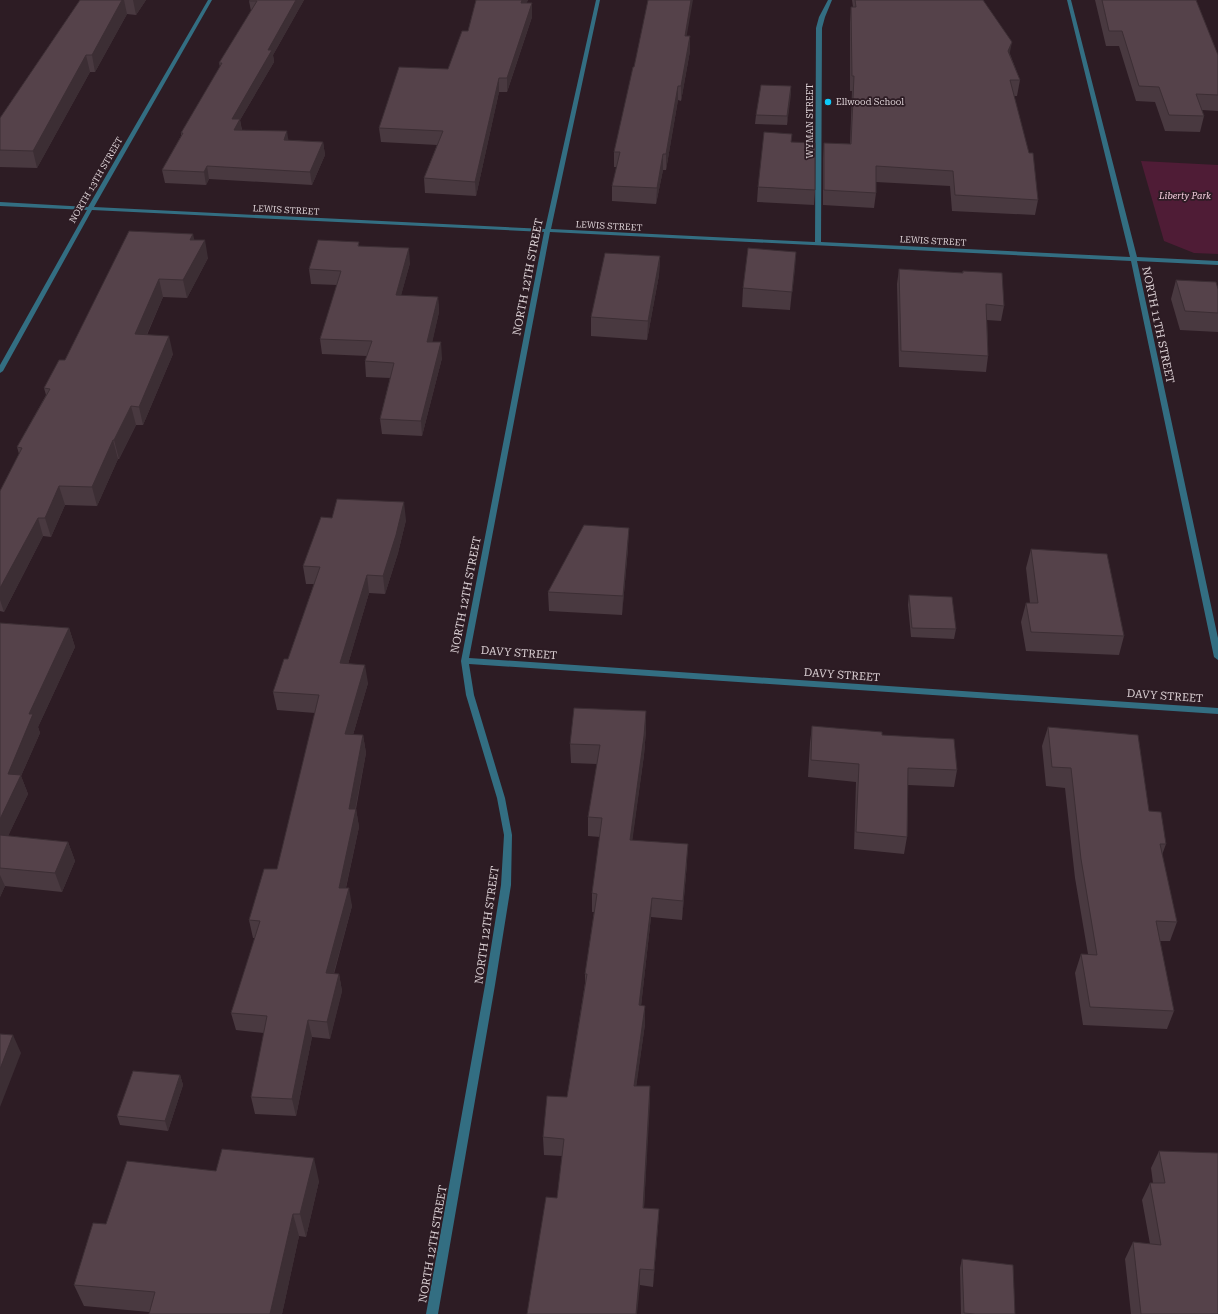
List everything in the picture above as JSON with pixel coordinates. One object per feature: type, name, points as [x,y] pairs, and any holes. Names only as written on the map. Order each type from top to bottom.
[{"type":"street","name":"NORTH 13TH STREET","points":[[0,371],[90,209],[210,0]]},
{"type":"street","name":"NORTH 12TH STREET","points":[[432,1314],[490,985],[506,885],[508,835],[501,798],[470,695],[465,661],[547,232],[598,0]]},
{"type":"street","name":"WYMAN STREET","points":[[818,244],[819,28],[822,17],[830,0]]},
{"type":"street","name":"NORTH 11TH STREET","points":[[1069,0],[1134,259],[1218,657]]},
{"type":"street","name":"LEWIS STREET","points":[[0,204],[547,232],[1218,263]]},
{"type":"street","name":"DAVY STREET","points":[[465,661],[1218,711]]},
{"type":"green space","name":"Liberty Park","points":[[1141,161],[1218,165],[1218,254],[1194,253],[1164,241]]},
{"type":"building","points":[[80,0],[122,0],[92,55],[86,55],[33,151],[0,150],[0,118]]},
{"type":"building","points":[[296,0],[268,50],[272,50],[232,119],[240,119],[234,130],[287,131],[284,140],[323,142],[310,172],[207,166],[204,172],[162,170],[183,133],[181,133],[222,63],[219,63],[257,1],[249,1]]},
{"type":"building","points":[[476,0],[522,0],[521,3],[532,3],[507,78],[499,78],[475,182],[424,178],[443,131],[379,128],[399,67],[448,69],[462,31],[468,31]]},
{"type":"building","points":[[648,0],[691,0],[685,36],[690,36],[681,86],[678,86],[666,154],[663,154],[657,188],[612,186],[620,152],[614,152]]},
{"type":"building","points":[[855,0],[983,0],[1012,42],[1008,51],[1020,80],[1010,80],[1029,153],[1033,153],[1038,200],[955,195],[953,171],[876,166],[876,193],[824,190],[824,143],[851,144],[854,76],[852,76],[851,7],[856,7]]},
{"type":"building","points":[[1102,0],[1196,0],[1218,55],[1218,95],[1196,94],[1204,116],[1169,115],[1159,87],[1139,86],[1122,31],[1109,31]]},
{"type":"building","points":[[761,85],[791,86],[787,116],[756,115]]},
{"type":"building","points":[[764,132],[792,134],[791,142],[815,143],[815,190],[758,187]]},
{"type":"building","points":[[129,231],[193,234],[190,240],[205,240],[183,280],[159,279],[135,334],[169,336],[139,407],[131,406],[113,440],[92,487],[59,486],[45,518],[38,518],[0,588],[0,491],[22,448],[17,447],[50,389],[44,388],[59,360],[65,360]]},
{"type":"building","points":[[318,240],[359,242],[358,246],[409,248],[396,295],[438,297],[427,342],[441,342],[421,421],[380,419],[394,363],[365,361],[372,341],[320,339],[341,271],[309,269]]},
{"type":"building","points":[[748,248],[796,252],[792,292],[743,288]]},
{"type":"building","points":[[605,253],[660,256],[648,321],[591,317]]},
{"type":"building","points":[[899,269],[963,273],[963,271],[1002,273],[1004,306],[986,304],[988,356],[901,351]]},
{"type":"building","points":[[1176,280],[1216,282],[1218,289],[1218,313],[1185,311]]},
{"type":"building","points":[[337,499],[404,502],[396,535],[383,576],[367,575],[340,663],[365,665],[345,734],[363,735],[349,809],[356,809],[339,888],[349,888],[326,973],[339,974],[327,1022],[308,1020],[292,1099],[251,1097],[267,1016],[231,1013],[260,921],[249,920],[264,869],[277,869],[319,695],[273,692],[284,659],[288,659],[320,567],[303,566],[321,517],[332,518]]},
{"type":"building","points":[[584,525],[629,528],[623,596],[548,592]]},
{"type":"building","points":[[1031,549],[1107,554],[1124,636],[1031,632],[1026,603],[1038,603]]},
{"type":"building","points":[[909,595],[952,597],[956,629],[912,628]]},
{"type":"building","points":[[0,623],[69,628],[29,714],[33,714],[8,774],[21,775],[0,819]]},
{"type":"building","points":[[574,708],[646,711],[630,840],[688,844],[683,901],[652,898],[639,1005],[645,1006],[634,1086],[650,1086],[643,1208],[659,1209],[654,1270],[640,1269],[636,1314],[527,1314],[546,1197],[557,1198],[564,1139],[543,1137],[547,1096],[567,1097],[587,974],[585,974],[597,894],[592,893],[602,818],[588,817],[600,745],[570,744]]},
{"type":"building","points":[[812,726],[882,732],[882,735],[954,739],[957,770],[908,768],[907,837],[856,832],[859,764],[811,760]]},
{"type":"building","points":[[1048,727],[1138,735],[1149,811],[1161,812],[1166,844],[1160,844],[1177,922],[1156,921],[1174,1011],[1090,1007],[1081,954],[1097,955],[1081,859],[1071,768],[1052,767]]},
{"type":"building","points":[[0,835],[68,842],[55,873],[0,868]]},
{"type":"building","points":[[0,1034],[13,1035],[0,1069]]},
{"type":"building","points":[[133,1071],[180,1075],[165,1121],[117,1116]]},
{"type":"building","points":[[222,1149],[314,1158],[300,1214],[293,1214],[270,1314],[149,1314],[155,1292],[74,1285],[93,1223],[106,1224],[127,1161],[216,1171]]},
{"type":"building","points":[[1159,1151],[1218,1153],[1218,1314],[1141,1314],[1133,1242],[1161,1245],[1150,1183],[1165,1183]]},
{"type":"building","points":[[962,1259],[1013,1265],[1015,1314],[964,1313]]},
{"type":"place","name":"Ellwood School","points":[[828,102]]}]
